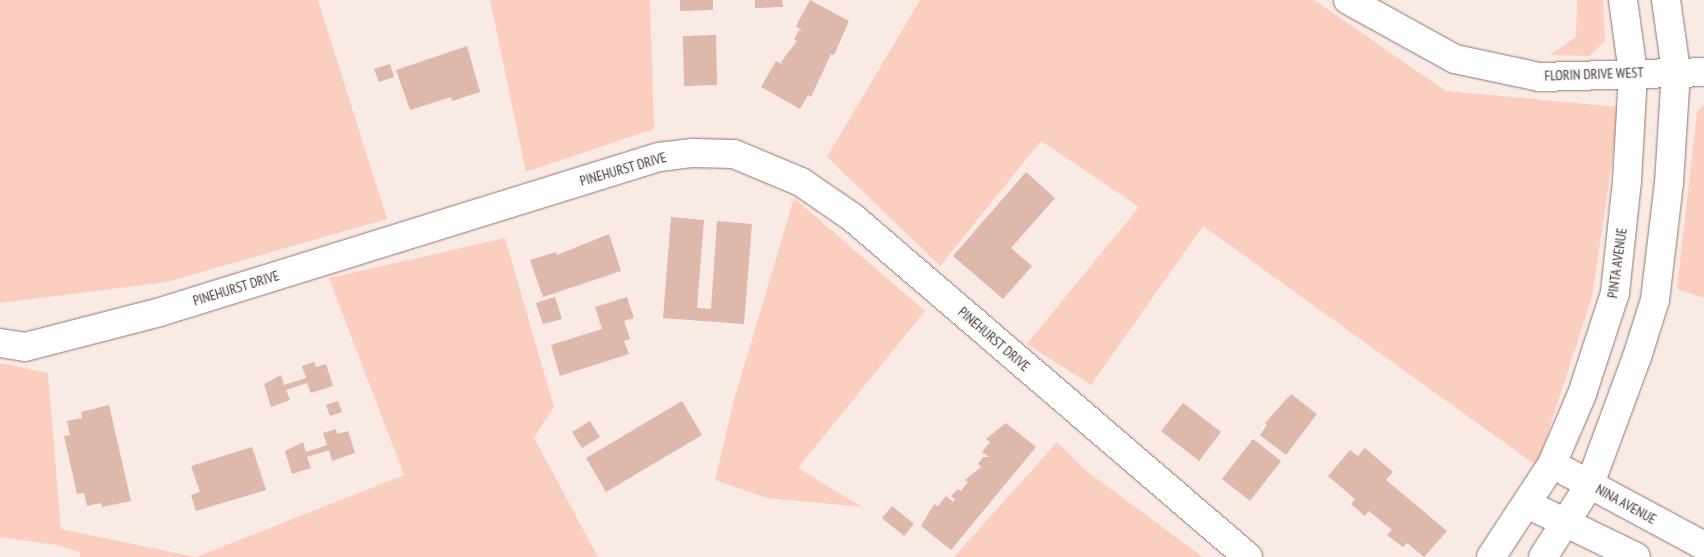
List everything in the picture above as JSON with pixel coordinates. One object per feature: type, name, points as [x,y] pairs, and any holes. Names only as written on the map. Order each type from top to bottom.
[{"type":"street","name":"FLORIN DRIVE WEST","points":[[1348,0],[1455,59],[1540,77],[1676,71],[1704,72]]},
{"type":"street","name":"PINTA AVENUE","points":[[1490,557],[1552,464],[1582,394],[1615,293],[1627,181],[1633,73],[1623,0]]},
{"type":"street","points":[[1543,557],[1590,484],[1638,357],[1655,300],[1669,183],[1676,71],[1666,0]]},
{"type":"street","name":"PINEHURST DRIVE","points":[[0,343],[24,347],[160,312],[659,156],[693,153],[734,154],[800,182],[852,217],[1248,557]]},
{"type":"street","name":"NINA AVENUE","points":[[1552,464],[1590,484],[1699,549]]},
{"type":"street","points":[[1527,504],[1636,557]]},
{"type":"shaded area","points":[[0,0],[318,0],[387,219],[167,282],[0,303]]},
{"type":"shaded area","points":[[490,0],[650,0],[654,129],[526,172]]},
{"type":"shaded area","points":[[920,0],[1314,0],[1446,91],[1620,107],[1592,297],[1537,466],[1203,226],[1091,385],[1027,344],[1139,207],[1041,141],[940,266],[827,157]]},
{"type":"shaded area","points":[[1577,0],[1603,0],[1605,41],[1589,56],[1550,55],[1576,37]]},
{"type":"shaded area","points":[[1704,105],[1704,298],[1677,289],[1697,112]]},
{"type":"shaded area","points":[[794,198],[925,311],[798,468],[862,507],[767,498],[715,480],[734,400]]},
{"type":"shaded area","points":[[505,238],[554,407],[534,438],[598,557],[196,557],[404,475],[329,278]]},
{"type":"shaded area","points":[[0,363],[48,373],[61,529],[196,557],[80,557],[80,552],[56,545],[0,537]]},
{"type":"shaded area","points":[[1057,442],[1085,470],[1203,557],[954,557]]},
{"type":"building","points":[[680,0],[713,0],[713,10],[680,11]]},
{"type":"building","points":[[755,0],[782,0],[783,7],[755,8]]},
{"type":"building","points":[[810,0],[849,21],[834,55],[831,54],[811,97],[808,95],[800,109],[761,87],[776,61],[784,65],[781,62],[797,41],[794,39],[799,30],[803,31],[796,26]]},
{"type":"building","points":[[716,35],[717,85],[684,86],[683,36]]},
{"type":"building","points":[[467,46],[480,92],[452,101],[451,97],[410,110],[396,70]]},
{"type":"building","points":[[390,64],[394,77],[379,82],[374,69]]},
{"type":"building","points":[[1026,172],[1055,198],[1011,248],[1032,266],[1003,299],[953,256]]},
{"type":"building","points":[[671,217],[704,220],[697,308],[711,309],[717,221],[752,224],[744,324],[663,318]]},
{"type":"building","points":[[609,234],[621,271],[543,297],[530,260],[556,252],[557,255]]},
{"type":"building","points":[[555,297],[562,319],[543,324],[536,303]]},
{"type":"building","points":[[627,297],[634,318],[624,321],[630,339],[624,341],[629,354],[560,376],[551,345],[602,329],[595,307]]},
{"type":"building","points":[[314,362],[316,367],[326,364],[333,386],[311,393],[307,383],[286,390],[290,400],[271,407],[264,384],[281,375],[284,385],[306,378],[302,366]]},
{"type":"building","points":[[1291,394],[1317,414],[1286,455],[1260,435],[1267,425],[1265,423]]},
{"type":"building","points":[[338,401],[342,412],[330,416],[326,405]]},
{"type":"building","points":[[682,401],[702,435],[606,492],[586,458]]},
{"type":"building","points":[[1183,403],[1221,432],[1199,461],[1161,431]]},
{"type":"building","points":[[109,405],[131,501],[102,507],[101,503],[87,506],[84,493],[77,494],[64,436],[70,435],[67,421],[82,418],[81,412]]},
{"type":"building","points":[[590,421],[600,437],[582,448],[572,432]]},
{"type":"building","points":[[1006,423],[1036,447],[951,550],[921,526],[934,504],[938,506],[946,496],[953,502],[955,499],[951,496],[958,489],[961,491],[968,482],[965,480],[981,467],[978,464],[983,457],[989,457],[982,452],[990,442],[986,439]]},
{"type":"building","points":[[336,429],[337,434],[348,431],[355,453],[332,461],[329,450],[307,457],[311,468],[292,474],[285,451],[303,442],[306,452],[327,445],[323,433]]},
{"type":"building","points":[[1253,439],[1281,461],[1250,501],[1222,479]]},
{"type":"building","points":[[252,447],[266,490],[196,511],[191,495],[200,492],[191,466]]},
{"type":"building","points":[[1365,448],[1393,472],[1386,480],[1447,531],[1424,557],[1407,543],[1403,547],[1387,535],[1392,530],[1369,511],[1365,516],[1351,504],[1355,499],[1328,476],[1350,450],[1358,456]]},
{"type":"building","points":[[892,506],[914,524],[904,536],[882,518]]}]
